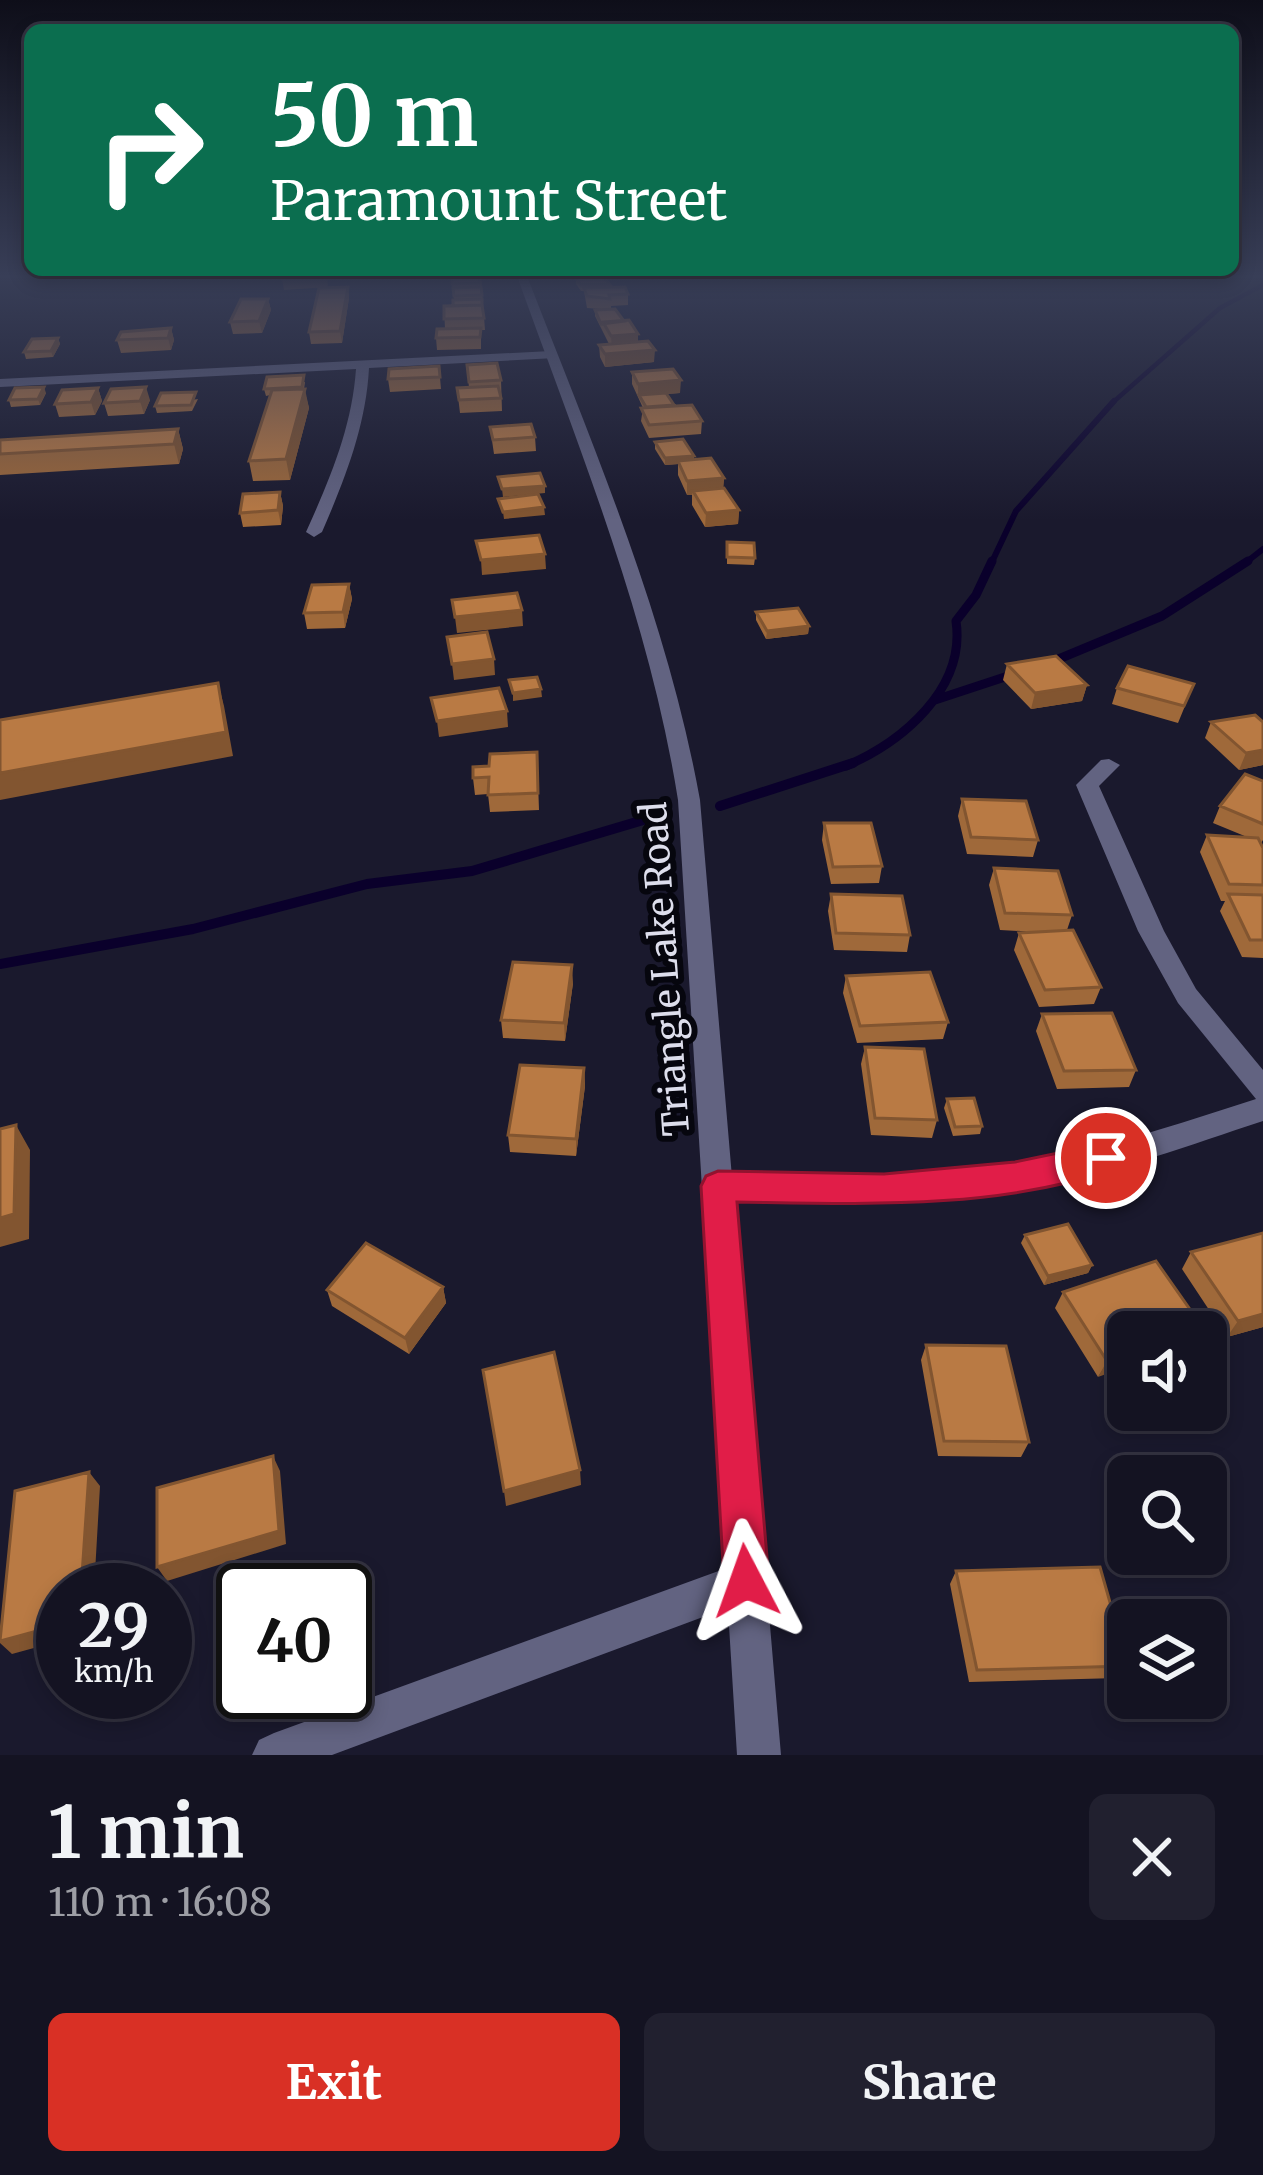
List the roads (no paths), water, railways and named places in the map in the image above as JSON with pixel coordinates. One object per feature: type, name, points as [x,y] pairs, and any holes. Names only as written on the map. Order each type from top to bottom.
[{"type":"street","points":[[0,383],[490,358]]},
{"type":"street","name":"Triangle Lake Road","points":[[551,358],[649,616],[680,726],[759,1755]]},
{"type":"street","points":[[314,532],[349,446],[363,391],[364,364]]},
{"type":"street","points":[[1108,765],[1087,784],[1151,931],[1187,996],[1263,1090]]},
{"type":"street","points":[[718,1186],[884,1190],[1015,1177],[1106,1158],[1263,1109]]},
{"type":"street","points":[[274,1755],[746,1581]]},
{"type":"waterway","points":[[1113,403],[1163,358]]},
{"type":"waterway","points":[[991,564],[1016,511],[1113,403]]},
{"type":"waterway","points":[[1247,562],[1263,549]]},
{"type":"waterway","points":[[851,764],[908,728],[940,690],[951,669],[956,621],[976,595],[992,561]]},
{"type":"waterway","points":[[1049,663],[1162,616],[1247,562]]},
{"type":"waterway","points":[[935,700],[1014,674]]},
{"type":"waterway","points":[[720,806],[851,764]]},
{"type":"waterway","points":[[846,766],[851,764]]},
{"type":"waterway","points":[[0,964],[193,929],[367,884],[472,871],[660,815]]}]
